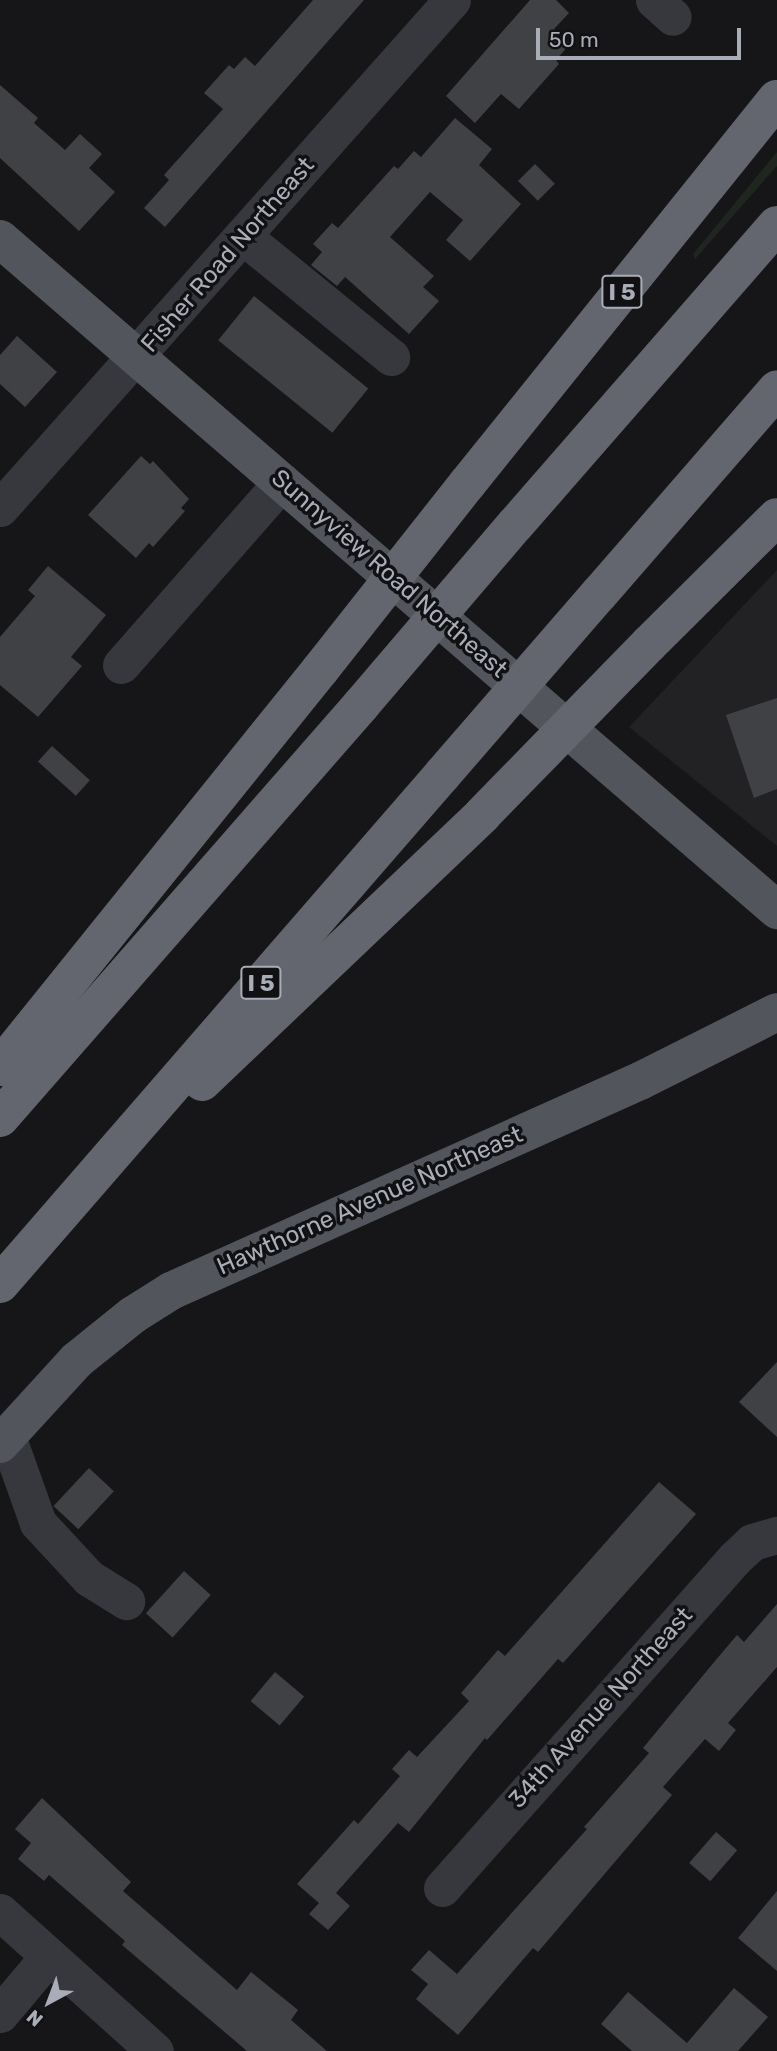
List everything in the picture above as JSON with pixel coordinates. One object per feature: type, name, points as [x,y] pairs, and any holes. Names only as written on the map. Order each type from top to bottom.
[{"type":"highway","name":"I 5","points":[[0,1067],[777,99]]},
{"type":"highway","points":[[0,1118],[777,225]]},
{"type":"highway","name":"I 5","points":[[0,1283],[777,389]]},
{"type":"highway","points":[[80,1191],[277,1015],[483,814],[777,516]]},
{"type":"main road","name":"Sunnyview Road Northeast","points":[[0,239],[777,910]]},
{"type":"main road","name":"Hawthorne Avenue Northeast","points":[[4,1440],[77,1360],[133,1315],[171,1291],[640,1081],[777,1012]]},
{"type":"street","name":"Fisher Road Northeast","points":[[0,508],[138,358],[452,0]]},
{"type":"street","points":[[244,237],[391,357]]},
{"type":"street","points":[[121,665],[282,482]]},
{"type":"street","points":[[4,1440],[38,1524],[89,1578],[126,1601]]},
{"type":"street","name":"34th Avenue Northeast","points":[[442,1888],[735,1558],[772,1535]]},
{"type":"street","points":[[0,1912],[47,1958],[155,2051]]},
{"type":"street","points":[[0,2014],[47,1958]]},
{"type":"shaded area","points":[[777,152],[777,166],[695,259],[693,254]]},
{"type":"shaded area","points":[[777,570],[777,846],[629,727]]},
{"type":"building","points":[[313,0],[364,0],[165,227],[144,208],[169,180],[164,175],[223,109],[204,93],[229,65],[234,69],[245,57],[255,66]]},
{"type":"building","points":[[530,0],[556,0],[569,13],[554,29],[570,44],[556,60],[559,64],[519,109],[501,94],[475,123],[446,96]]},
{"type":"building","points":[[0,85],[38,118],[34,123],[65,150],[80,134],[102,154],[89,168],[115,192],[79,231],[0,158]]},
{"type":"building","points":[[455,118],[492,149],[479,165],[521,204],[470,261],[446,240],[463,220],[430,192],[390,237],[434,276],[423,287],[439,301],[409,334],[345,277],[337,286],[311,265],[322,252],[313,244],[332,223],[338,228],[394,166],[398,169],[414,151],[421,157]]},
{"type":"building","points":[[535,164],[555,184],[538,201],[518,181]]},
{"type":"building","points":[[254,296],[368,389],[332,433],[218,340]]},
{"type":"building","points":[[17,336],[57,372],[25,407],[0,384],[0,355]]},
{"type":"building","points":[[141,456],[150,464],[153,461],[189,499],[181,508],[185,511],[153,547],[149,543],[136,558],[88,515]]},
{"type":"building","points":[[48,566],[106,615],[71,657],[82,666],[38,717],[0,685],[0,637],[35,596],[28,590]]},
{"type":"building","points":[[777,698],[777,789],[754,798],[726,715]]},
{"type":"building","points":[[52,746],[90,780],[76,796],[38,762]]},
{"type":"building","points":[[777,1362],[777,1437],[739,1402]]},
{"type":"building","points":[[89,1468],[114,1491],[78,1529],[54,1506]]},
{"type":"building","points":[[659,1482],[696,1514],[563,1663],[558,1659],[487,1740],[485,1738],[409,1832],[398,1823],[336,1893],[350,1906],[328,1930],[309,1914],[319,1903],[297,1884],[354,1820],[358,1824],[400,1776],[392,1769],[409,1750],[417,1757],[469,1701],[461,1693],[498,1650],[505,1656]]},
{"type":"building","points":[[184,1571],[211,1595],[173,1637],[146,1613]]},
{"type":"building","points":[[777,1604],[777,1667],[728,1723],[736,1730],[719,1751],[705,1739],[663,1787],[672,1795],[538,1952],[533,1948],[458,2035],[416,1999],[428,1984],[411,1970],[429,1950],[457,1974],[587,1829],[584,1827],[649,1753],[643,1748],[737,1635],[744,1642]]},
{"type":"building","points":[[275,1672],[304,1696],[280,1726],[251,1701]]},
{"type":"building","points":[[42,1798],[131,1882],[123,1891],[237,1990],[251,1972],[298,2010],[291,2020],[327,2051],[247,2051],[122,1945],[125,1941],[49,1875],[44,1881],[18,1859],[31,1843],[15,1829]]},
{"type":"building","points":[[716,1832],[737,1850],[710,1881],[689,1863]]},
{"type":"building","points":[[777,1891],[777,1971],[738,1938]]},
{"type":"building","points":[[734,1988],[768,2017],[738,2051],[632,2051],[601,2024],[628,1992],[687,2043]]}]
